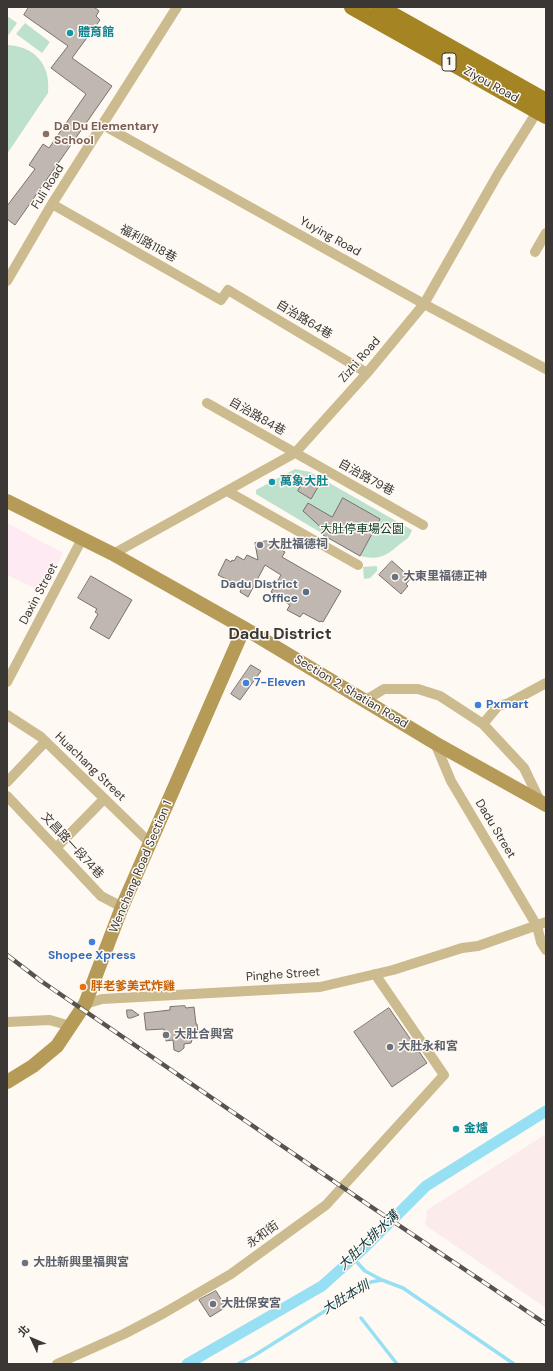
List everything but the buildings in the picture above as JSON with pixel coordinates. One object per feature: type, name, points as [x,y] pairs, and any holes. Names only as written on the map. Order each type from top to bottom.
[{"type":"main road","name":"Ziyou Road","points":[[352,7],[544,105]]},
{"type":"main road","name":"Ziyou Road","points":[[379,7],[544,105]]},
{"type":"street","name":"Fuli Road","points":[[7,280],[52,204],[177,7]]},
{"type":"street","name":"Zizhi Road","points":[[113,554],[295,453],[367,373],[424,304],[498,174],[544,105]]},
{"type":"street","name":"Yuying Road","points":[[103,124],[424,304],[546,369]]},
{"type":"street","name":"福利路118巷","points":[[52,204],[221,300],[228,290]]},
{"type":"street","points":[[535,252],[546,233]]},
{"type":"street","name":"自治路64巷","points":[[228,290],[367,373]]},
{"type":"street","name":"自治路84巷","points":[[207,403],[295,453]]},
{"type":"street","name":"自治路79巷","points":[[295,453],[423,526]]},
{"type":"street","points":[[227,491],[358,565]]},
{"type":"street","name":"Section 2, Shatian Road","points":[[7,501],[113,554],[244,628],[366,700],[435,743],[544,800]]},
{"type":"street","name":"Daxin Street","points":[[7,682],[82,539]]},
{"type":"street","name":"Wenchang Road Section 1","points":[[7,1082],[33,1066],[57,1046],[85,1004],[122,907],[244,628]]},
{"type":"street","points":[[483,724],[498,706],[509,703],[546,683]]},
{"type":"street","points":[[366,700],[384,689],[418,689],[440,696],[483,724],[524,768],[544,800]]},
{"type":"street","name":"Huachang Street","points":[[7,715],[41,737],[150,843]]},
{"type":"street","points":[[7,782],[45,742]]},
{"type":"street","name":"Dadu Street","points":[[435,743],[451,781],[542,924]]},
{"type":"street","name":"文昌路一段74巷","points":[[7,796],[101,896],[122,907]]},
{"type":"street","points":[[56,848],[104,799]]},
{"type":"street","points":[[542,924],[541,942],[546,950]]},
{"type":"street","name":"Pinghe Street","points":[[85,1004],[102,999],[320,987],[393,970],[462,948],[478,946],[542,924]]},
{"type":"street","name":"永和街","points":[[57,1364],[124,1334],[164,1313],[231,1274],[326,1205],[444,1075],[375,974]]},
{"type":"street","points":[[7,1022],[50,1020],[70,1026]]},
{"type":"shaded area","points":[[7,523],[63,553],[43,592],[7,575]]},
{"type":"shaded area","points":[[546,1134],[546,1308],[425,1225],[427,1210]]},
{"type":"green space","points":[[7,16],[17,23],[7,37]]},
{"type":"green space","points":[[25,23],[50,42],[42,53],[16,34]]},
{"type":"green space","points":[[7,45],[26,49],[39,59],[47,74],[48,93],[7,154]]},
{"type":"green space","name":"大肚停車場公園","points":[[295,469],[310,472],[412,530],[410,535],[406,540],[386,555],[372,558],[360,556],[256,494],[256,490]]},
{"type":"green space","points":[[377,566],[377,571],[370,578],[364,579],[363,567]]},
{"type":"waterway","name":"大肚大排水溝","points":[[187,1364],[322,1286],[362,1250],[426,1186],[546,1111]]},
{"type":"waterway","points":[[353,1258],[365,1271],[382,1280]]},
{"type":"waterway","name":"大肚本圳","points":[[238,1364],[255,1355],[371,1282],[382,1280],[403,1288],[514,1364]]},
{"type":"waterway","points":[[361,1318],[397,1364]]},
{"type":"railway","points":[[7,955],[41,981],[370,1206],[546,1324]]},
{"type":"place","name":"體育館","points":[[70,33]]},
{"type":"place","name":"Da Du Elementary School","points":[[46,134]]},
{"type":"place","name":"萬象大肚","points":[[272,482]]},
{"type":"place","name":"大肚福德祠","points":[[260,545]]},
{"type":"place","name":"大東里福德正神","points":[[395,577]]},
{"type":"place","name":"Dadu District Office","points":[[306,592]]},
{"type":"place","name":"7-Eleven","points":[[246,683]]},
{"type":"place","name":"Pxmart","points":[[478,705]]},
{"type":"place","name":"Shopee Xpress","points":[[92,942]]},
{"type":"place","name":"胖老爹美式炸雞","points":[[83,987]]},
{"type":"place","name":"大肚合興宮","points":[[166,1035]]},
{"type":"place","name":"大肚永和宮","points":[[390,1047]]},
{"type":"place","name":"金爐","points":[[456,1129]]},
{"type":"place","name":"大肚新興里福興宮","points":[[25,1263]]},
{"type":"place","name":"大肚保安宮","points":[[213,1304]]},
{"type":"district","name":"Dadu District","points":[[280,635]]}]
